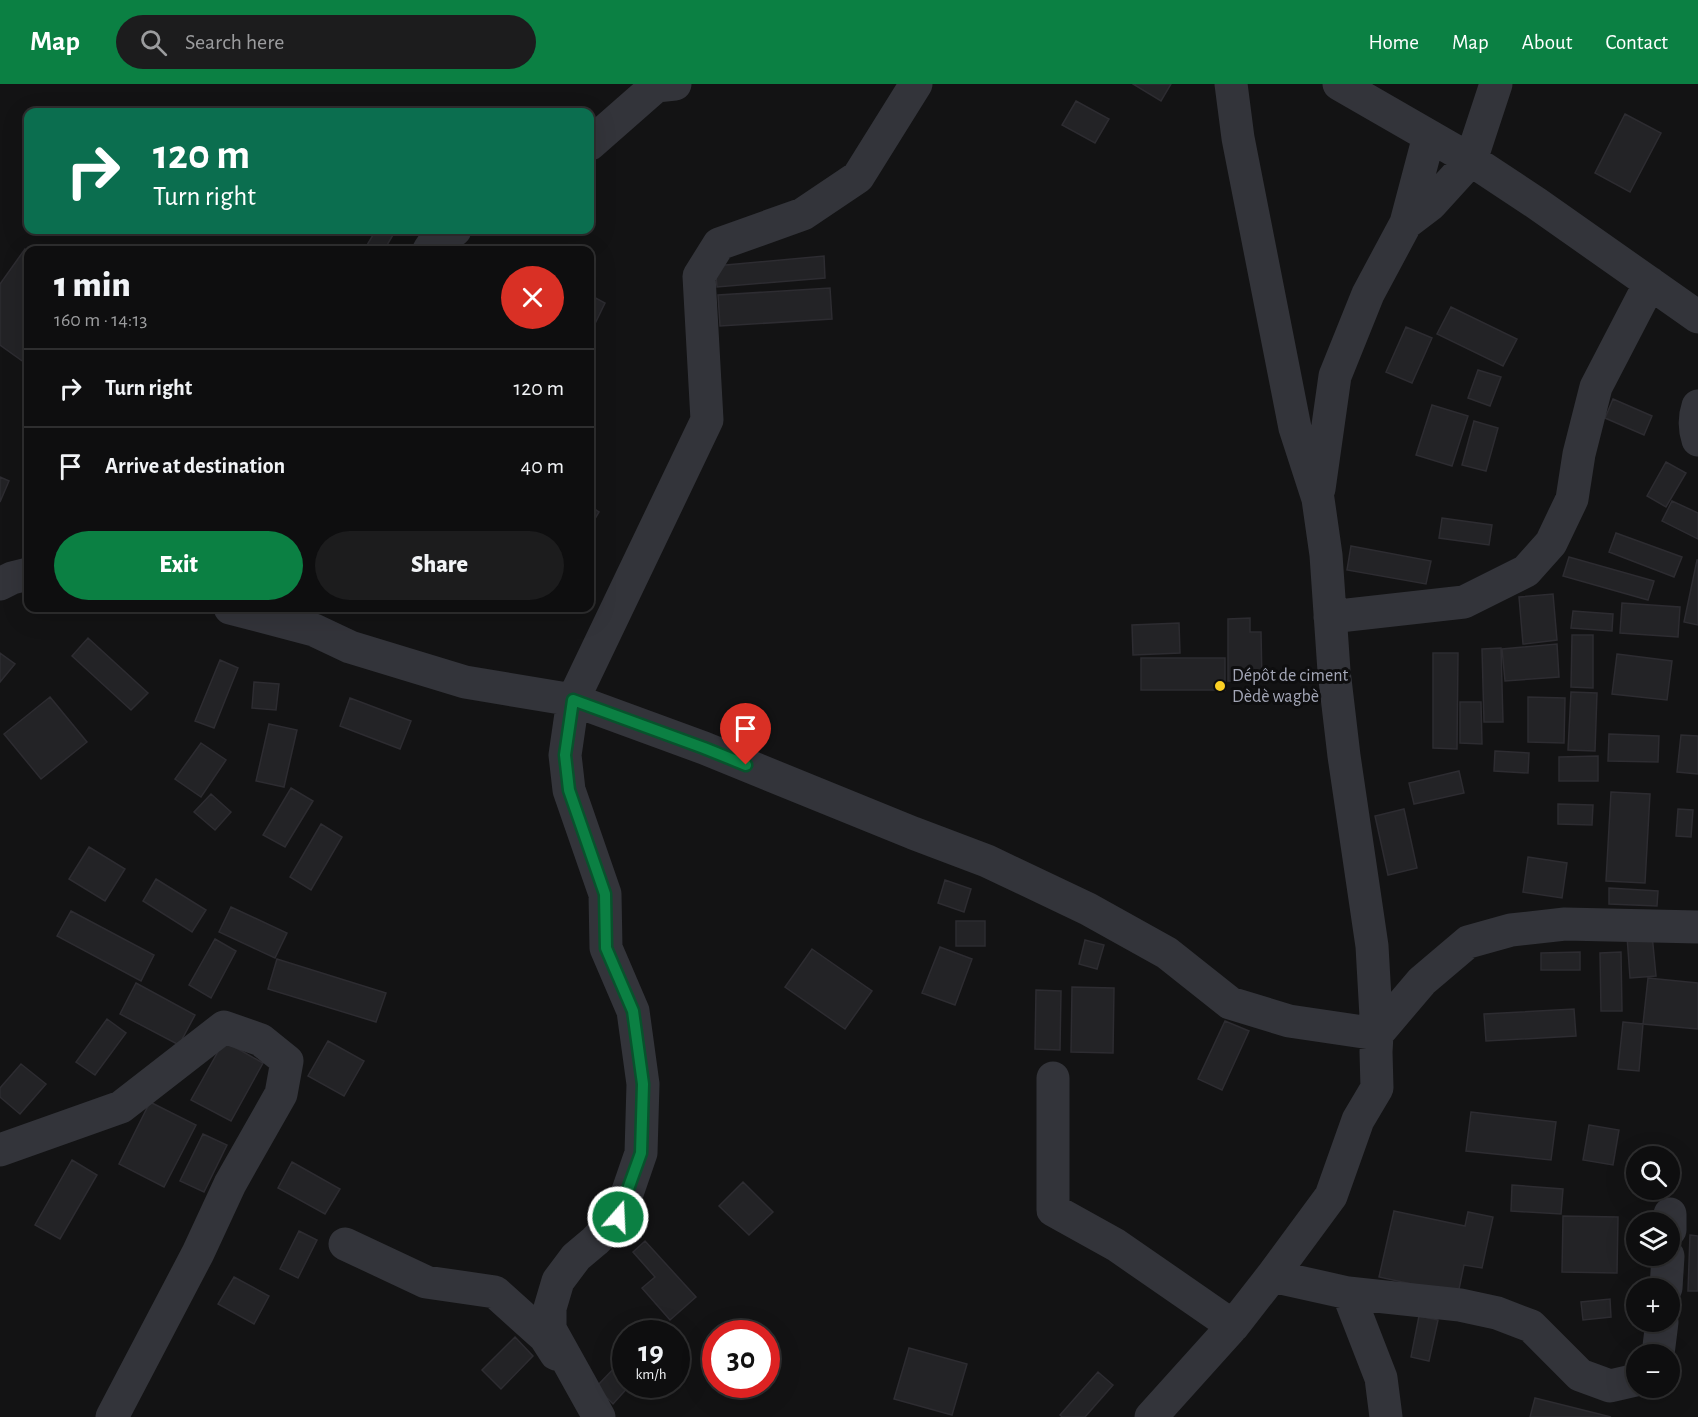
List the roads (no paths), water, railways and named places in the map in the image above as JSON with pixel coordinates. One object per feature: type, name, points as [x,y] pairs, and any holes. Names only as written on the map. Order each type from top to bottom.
[{"type":"street","points":[[594,140],[656,86],[675,84]]},
{"type":"street","points":[[597,1414],[550,1329],[550,1308],[558,1281],[576,1257],[618,1217],[641,1153],[643,1084],[633,1011],[606,948],[605,894],[569,790],[565,755],[573,700],[707,420],[699,276],[719,244],[803,214],[858,177],[916,84]]},
{"type":"street","points":[[1151,1417],[1233,1326],[1331,1196],[1358,1120],[1377,1088],[1377,1034],[1372,946],[1344,756],[1334,671],[1326,555],[1318,499],[1295,428],[1238,138],[1231,84]]},
{"type":"street","points":[[1339,84],[1471,160],[1698,318]]},
{"type":"street","points":[[1406,223],[1431,204],[1471,160],[1496,84]]},
{"type":"street","points":[[1318,499],[1335,376],[1368,294],[1406,223],[1429,136]]},
{"type":"street","points":[[432,246],[448,234]]},
{"type":"street","points":[[1330,617],[1464,602],[1526,571],[1551,543],[1572,498],[1579,454],[1596,387],[1650,283]]},
{"type":"street","points":[[1698,406],[1694,417],[1698,440]]},
{"type":"street","points":[[261,612],[316,619],[350,647],[465,682],[573,700],[704,748],[987,861],[1088,909],[1167,953],[1230,1002],[1289,1021],[1377,1034]]},
{"type":"street","points":[[1377,1034],[1422,981],[1468,942],[1511,930],[1565,924],[1698,927]]},
{"type":"street","points":[[0,1150],[121,1107],[224,1027],[261,1040],[287,1060],[281,1094],[230,1184],[198,1253],[112,1417]]},
{"type":"street","points":[[1053,1078],[1053,1210],[1116,1245],[1233,1326]]},
{"type":"street","points":[[345,1244],[426,1282],[495,1292],[545,1337],[597,1414]]},
{"type":"street","points":[[1272,1276],[1348,1293],[1460,1305],[1497,1313],[1531,1326],[1580,1375],[1610,1386],[1626,1382]]},
{"type":"street","points":[[1348,1293],[1381,1378],[1386,1417]]},
{"type":"place","name":"Dépôt de ciment Dèdè wagbè","points":[[1220,686]]}]
